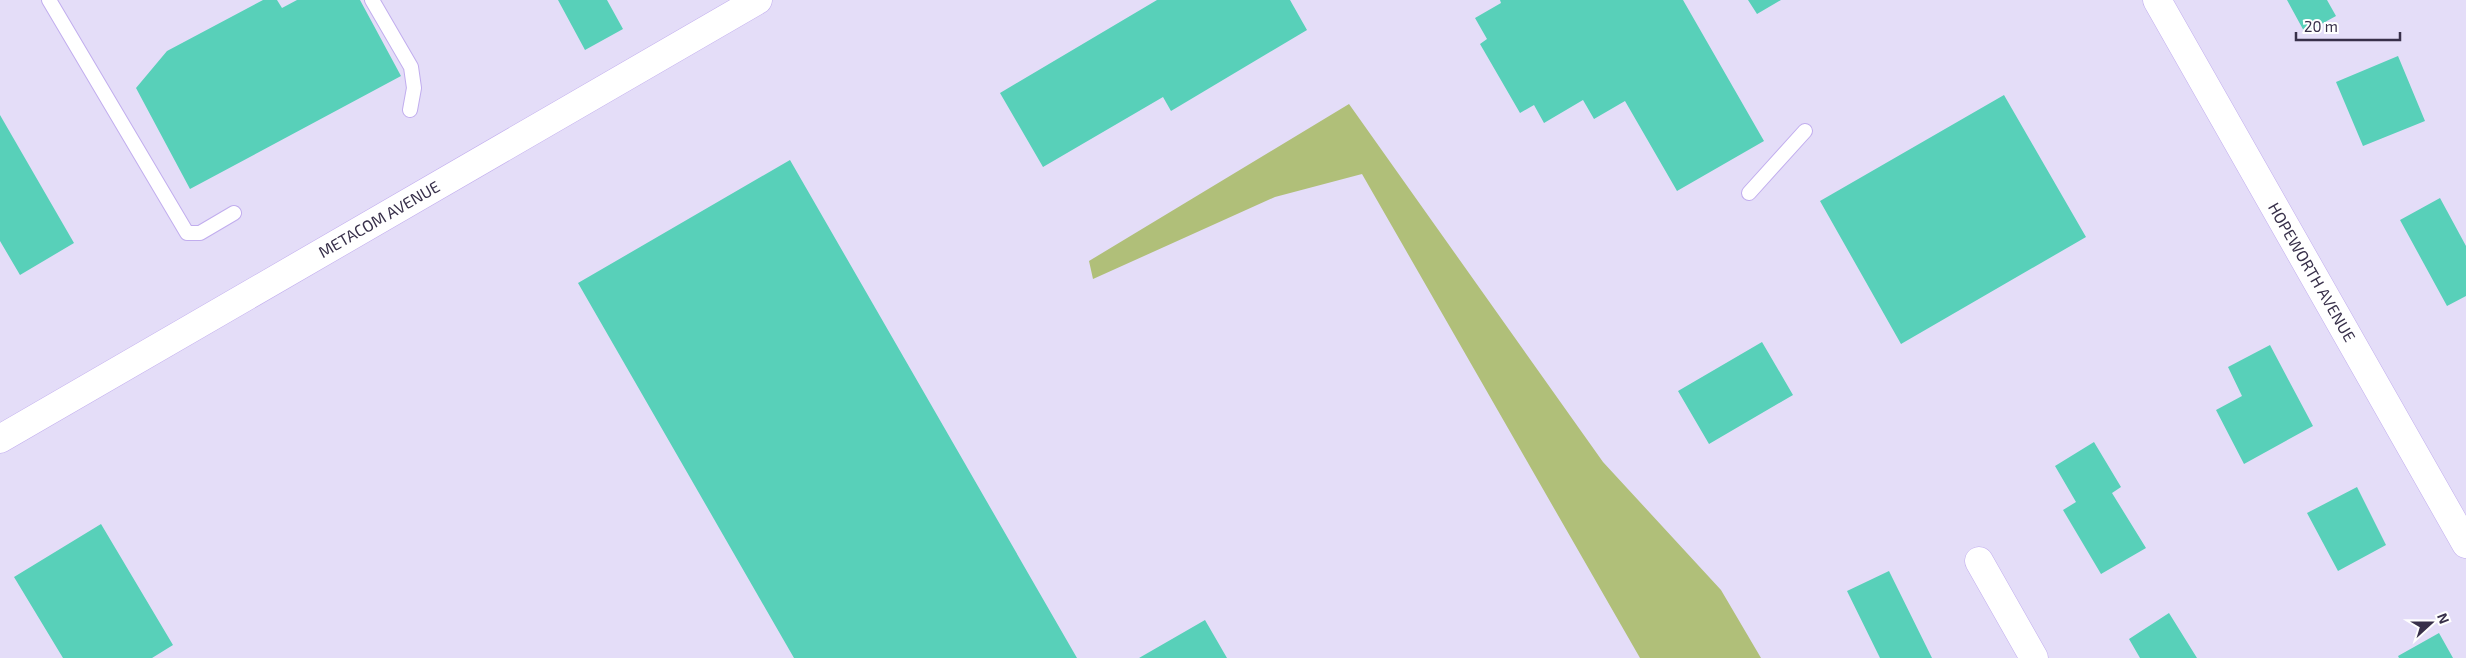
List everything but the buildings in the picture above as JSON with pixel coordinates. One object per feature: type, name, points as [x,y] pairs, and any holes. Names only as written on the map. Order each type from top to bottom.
[{"type":"main road","name":"METACOM AVENUE","points":[[0,439],[758,0]]},
{"type":"main road","name":"HOPEWORTH AVENUE","points":[[2158,0],[2466,544]]},
{"type":"main road","points":[[1979,561],[2034,658]]},
{"type":"lane","points":[[49,0],[187,233],[200,233],[234,213]]},
{"type":"lane","points":[[372,0],[410,67],[414,88],[410,110]]},
{"type":"lane","points":[[1749,193],[1805,131]]},
{"type":"green space","points":[[1349,104],[1603,462],[1721,590],[1761,658],[1640,658],[1362,174],[1275,197],[1093,279],[1089,261]]}]
